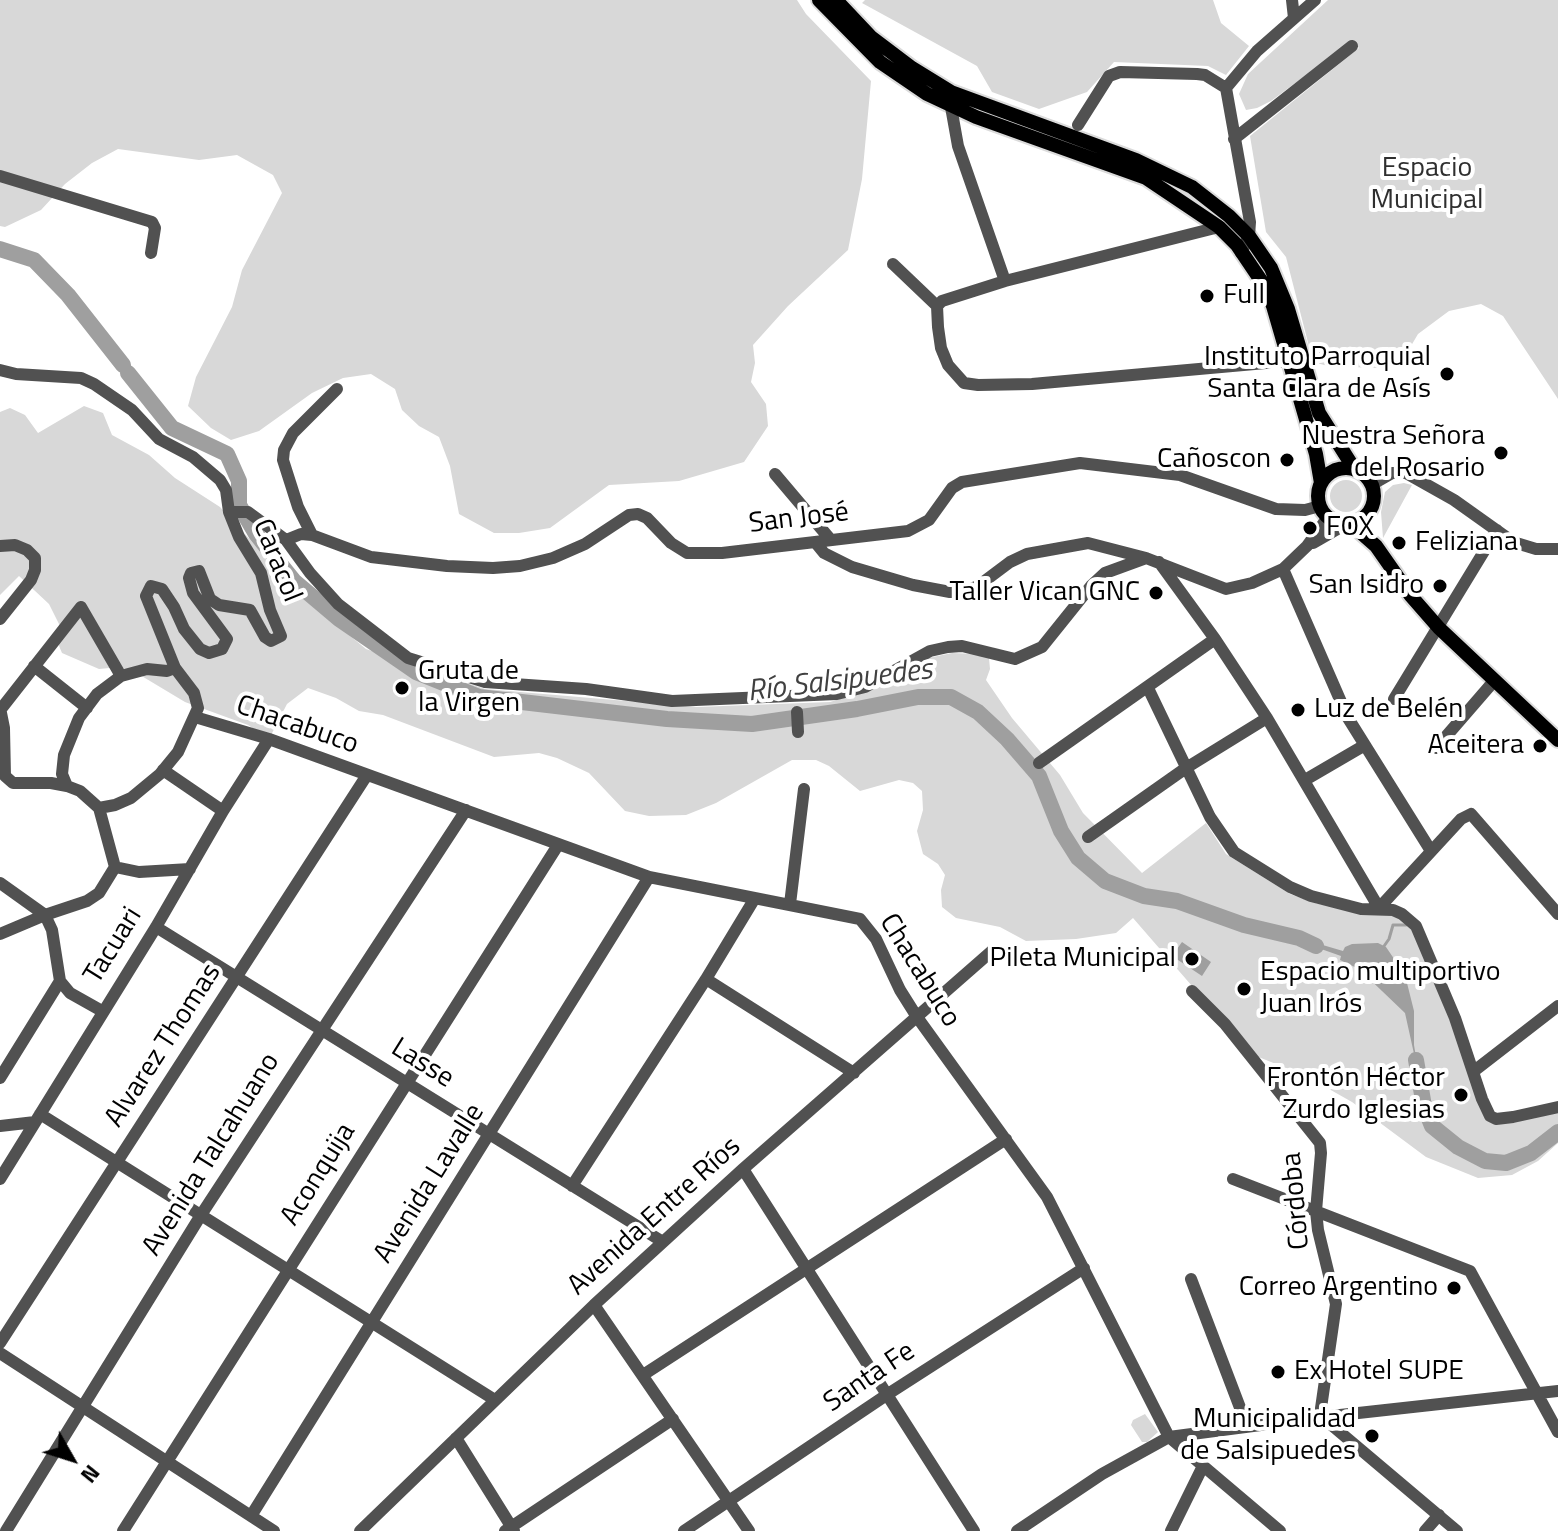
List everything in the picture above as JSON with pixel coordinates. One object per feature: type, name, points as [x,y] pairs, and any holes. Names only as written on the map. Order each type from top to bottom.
[{"type":"main road","points":[[819,0],[880,62],[951,107],[1146,178],[1219,227],[1264,285],[1294,364],[1319,413],[1355,470]]},
{"type":"main road","points":[[836,0],[871,37],[940,86],[975,103],[1110,150],[1175,177],[1229,216],[1249,236],[1271,268],[1282,292],[1294,364],[1321,483]]},
{"type":"main road","points":[[1376,546],[1371,530],[1371,485],[1364,475],[1355,470],[1332,472],[1318,491],[1324,512],[1348,524],[1376,546],[1411,596],[1439,628],[1558,740]]},
{"type":"main road","points":[[1348,524],[1359,521],[1370,509]]},
{"type":"street","points":[[1292,0],[1294,18]]},
{"type":"street","points":[[1241,253],[1249,236],[1246,193],[1226,88],[1257,51],[1315,0]]},
{"type":"street","points":[[1234,139],[1352,46]]},
{"type":"street","points":[[1078,125],[1109,76],[1120,72],[1205,75],[1226,88]]},
{"type":"street","points":[[951,107],[958,146],[1005,281]]},
{"type":"street","points":[[0,176],[152,222],[155,228],[151,253]]},
{"type":"street","points":[[940,304],[1005,281],[1219,227]]},
{"type":"street","points":[[893,264],[940,304],[941,348],[948,365],[964,383],[1048,383],[1294,364]]},
{"type":"street","points":[[0,370],[16,374],[81,378],[94,384],[132,410],[159,439],[193,457],[220,480],[226,490],[229,512],[248,512],[286,540],[338,604],[408,658],[485,682],[586,689],[672,701],[837,694],[865,687],[930,651],[948,647],[972,648],[1015,659],[1042,647],[1105,573],[1152,560]]},
{"type":"street","points":[[312,535],[298,507],[283,460],[284,450],[293,433],[337,389]]},
{"type":"street","name":"San José","points":[[312,535],[371,557],[493,568],[520,566],[553,558],[585,544],[629,515],[638,514],[647,518],[671,543],[687,553],[722,553],[908,531],[929,520],[952,488],[962,482],[1080,463],[1180,475],[1276,509],[1324,512]]},
{"type":"street","points":[[1371,485],[1392,473],[1406,473],[1454,500],[1513,542],[1525,547],[1558,549]]},
{"type":"street","points":[[775,474],[830,539]]},
{"type":"street","name":"Caracol","points":[[195,717],[198,708],[194,693],[175,668],[146,596],[151,586],[157,585],[162,589],[184,629],[200,649],[209,653],[222,649],[227,639],[193,593],[189,578],[191,573],[199,571],[210,599],[219,605],[250,610],[265,637],[271,641],[281,636],[270,610],[261,573],[239,537],[229,512]]},
{"type":"street","points":[[1307,546],[1324,512]]},
{"type":"street","points":[[815,542],[824,553],[852,567],[950,592],[963,592],[978,586],[1010,562],[1027,554],[1088,543],[1152,560],[1226,589],[1239,588],[1283,569],[1307,546],[1348,524]]},
{"type":"street","points":[[1394,699],[1497,530]]},
{"type":"street","points":[[286,540],[301,534],[312,535]]},
{"type":"street","points":[[0,546],[15,545],[27,550],[35,558],[35,570],[31,580],[0,619]]},
{"type":"street","points":[[1152,560],[1215,639],[1267,718],[1379,908]]},
{"type":"street","points":[[1283,569],[1348,718],[1431,851]]},
{"type":"street","points":[[0,934],[87,901],[99,893],[115,867],[99,808],[80,791],[51,783],[2,780],[0,709],[81,607],[121,676]]},
{"type":"street","points":[[1039,763],[1215,639]]},
{"type":"street","points":[[34,666],[87,708]]},
{"type":"street","points":[[67,786],[62,774],[64,755],[79,718],[97,694],[121,676],[147,669],[167,671],[175,668]]},
{"type":"street","points":[[1436,748],[1494,681]]},
{"type":"street","points":[[1148,688],[1210,817],[1234,852],[1290,887],[1311,896],[1361,909],[1379,908],[1402,914],[1416,926],[1490,1116],[1496,1119],[1558,1107]]},
{"type":"street","points":[[797,712],[798,732]]},
{"type":"street","points":[[99,808],[131,798],[163,770],[178,752],[195,717]]},
{"type":"street","name":"Chacabuco","points":[[195,717],[269,739],[649,877],[860,919],[876,939],[900,990],[917,1017],[1047,1197],[1169,1437],[1274,1529]]},
{"type":"street","points":[[1088,837],[1186,768],[1267,718]]},
{"type":"street","name":"Tacuari","points":[[0,1179],[269,739]]},
{"type":"street","points":[[1305,780],[1365,745]]},
{"type":"street","points":[[163,770],[223,811]]},
{"type":"street","name":"Alvarez Thomas","points":[[0,1343],[367,775]]},
{"type":"street","points":[[790,904],[804,789]]},
{"type":"street","name":"Avenida Talcahuano","points":[[6,1531],[201,1215],[466,810]]},
{"type":"street","points":[[1379,908],[1466,815],[1474,816],[1558,914]]},
{"type":"street","name":"Aconquija","points":[[123,1531],[558,845]]},
{"type":"street","points":[[115,867],[139,872],[190,869]]},
{"type":"street","name":"Avenida Lavalle","points":[[251,1516],[649,877]]},
{"type":"street","points":[[0,883],[45,915],[52,930],[60,981],[70,993],[102,1011]]},
{"type":"street","points":[[572,1186],[755,898]]},
{"type":"street","name":"Lasse","points":[[156,927],[663,1242]]},
{"type":"street","name":"Avenida Entre Ríos","points":[[360,1531],[594,1305],[743,1169],[993,950]]},
{"type":"street","points":[[706,979],[854,1073]]},
{"type":"street","points":[[0,1078],[60,981]]},
{"type":"street","name":"Córdoba","points":[[1192,991],[1225,1024],[1265,1078],[1315,1135],[1321,1153],[1316,1211],[1336,1304],[1322,1417]]},
{"type":"street","points":[[1474,1071],[1558,1006]]},
{"type":"street","points":[[0,1126],[38,1118],[118,1163],[495,1400]]},
{"type":"street","points":[[643,1375],[1006,1139]]},
{"type":"street","points":[[743,1169],[974,1531]]},
{"type":"street","points":[[1233,1179],[1470,1271],[1558,1432]]},
{"type":"street","name":"Santa Fe","points":[[684,1531],[1084,1268]]},
{"type":"street","points":[[1191,1279],[1247,1426]]},
{"type":"street","points":[[594,1305],[749,1531]]},
{"type":"street","points":[[0,1353],[274,1531]]},
{"type":"street","points":[[1017,1531],[1102,1474],[1169,1437],[1558,1391]]},
{"type":"street","points":[[1322,1417],[1457,1531]]},
{"type":"street","points":[[456,1438],[510,1530],[673,1419]]},
{"type":"street","points":[[1171,1531],[1203,1466]]},
{"type":"street","points":[[1425,1531],[1439,1515]]},
{"type":"green space","points":[[0,0],[797,0],[806,14],[871,81],[862,179],[848,250],[788,306],[753,345],[755,363],[751,382],[766,404],[768,426],[744,462],[679,481],[609,485],[550,528],[494,533],[459,514],[450,466],[439,437],[419,426],[402,410],[395,389],[371,374],[343,378],[312,393],[259,431],[231,440],[211,428],[188,406],[196,377],[232,307],[242,270],[282,193],[273,175],[237,155],[199,160],[118,149],[92,163],[65,184],[41,210],[5,227],[0,226]]},
{"type":"green space","points":[[865,0],[1213,0],[1221,23],[1249,46],[1226,75],[1208,66],[1114,62],[1087,92],[1039,109],[992,92],[977,66],[862,3]]},
{"type":"green space","name":"Espacio Municipal","points":[[1328,0],[1558,0],[1558,399],[1503,316],[1481,304],[1449,311],[1418,334],[1408,351],[1391,363],[1376,368],[1328,366],[1313,362],[1286,257],[1266,232],[1250,136],[1359,48],[1352,41],[1257,108],[1246,110],[1239,94],[1248,74]]},
{"type":"green space","points":[[84,406],[103,413],[112,435],[149,455],[175,478],[220,507],[303,597],[366,649],[485,689],[697,707],[830,702],[876,688],[928,658],[952,653],[989,658],[990,669],[986,680],[1012,718],[1060,775],[1083,813],[1142,873],[1206,823],[1226,854],[1290,894],[1318,904],[1380,910],[1408,922],[1427,956],[1486,1119],[1558,1111],[1558,1143],[1538,1161],[1512,1175],[1478,1178],[1426,1157],[1352,1102],[1306,1076],[1251,1054],[1133,918],[1116,933],[1076,939],[1026,941],[1000,927],[956,918],[942,907],[941,890],[945,875],[938,864],[923,854],[917,831],[923,810],[922,791],[913,783],[899,780],[860,791],[829,766],[816,760],[792,760],[716,803],[686,815],[649,816],[625,811],[589,773],[557,758],[539,753],[494,757],[383,715],[359,711],[308,688],[287,704],[269,739],[248,725],[185,702],[140,675],[120,667],[99,669],[62,653],[57,641],[62,630],[49,604],[19,576],[0,595],[0,412],[10,408],[25,415],[38,433]]},
{"type":"green space","points":[[1346,480],[1357,485],[1362,496],[1357,507],[1346,512],[1335,507],[1330,496],[1335,485]]},
{"type":"green space","points":[[1393,485],[1412,485],[1383,538],[1381,512],[1385,492]]},
{"type":"green space","points":[[1145,1414],[1158,1432],[1147,1442],[1142,1442],[1131,1425],[1133,1420]]},
{"type":"shaded area","points":[[1299,938],[1343,951],[1352,944],[1378,943],[1386,947],[1405,975],[1414,1011],[1414,1045],[1420,1081],[1405,1013],[1359,969],[1340,960],[1341,956],[1304,943]]},
{"type":"shaded area","name":"Pileta Municipal","points":[[1182,942],[1211,962],[1202,976],[1172,956]]},
{"type":"waterway","name":"Río Salsipuedes","points":[[0,249],[34,260],[68,295],[123,365]]},
{"type":"waterway","name":"Río Salsipuedes","points":[[128,373],[172,428],[227,454],[239,481],[239,505],[256,534],[294,581],[339,619],[416,672],[479,697],[667,719],[752,724],[918,697],[951,697],[978,712],[1039,776],[1061,831],[1078,858],[1105,881],[1144,896],[1177,901],[1316,946]]},
{"type":"waterway","points":[[1382,949],[1393,925],[1406,925]]},
{"type":"waterway","name":"Río Salsipuedes","points":[[1416,1060],[1424,1106],[1432,1126],[1458,1147],[1485,1161],[1506,1163],[1531,1153],[1558,1132]]},
{"type":"place","name":"Full","points":[[1207,296]]},
{"type":"place","name":"Instituto Parroquial Santa Clara de Asís","points":[[1447,374]]},
{"type":"place","name":"Nuestra Señora del Rosario","points":[[1501,453]]},
{"type":"place","name":"Cañoscon","points":[[1287,460]]},
{"type":"place","name":"FOX","points":[[1310,528]]},
{"type":"place","name":"Feliziana","points":[[1399,543]]},
{"type":"place","name":"San Isidro","points":[[1440,586]]},
{"type":"place","name":"Taller Vican GNC","points":[[1156,593]]},
{"type":"place","name":"Gruta de la Virgen","points":[[402,688]]},
{"type":"place","name":"Luz de Belén","points":[[1298,710]]},
{"type":"place","name":"Aceitera","points":[[1540,746]]},
{"type":"place","name":"Pileta Municipal","points":[[1192,959]]},
{"type":"place","name":"Espacio multiportivo Juan Irós","points":[[1244,989]]},
{"type":"place","name":"Frontón Héctor Zurdo Iglesias","points":[[1461,1095]]},
{"type":"place","name":"Correo Argentino","points":[[1454,1288]]},
{"type":"place","name":"Ex Hotel SUPE","points":[[1278,1372]]},
{"type":"place","name":"Municipalidad de Salsipuedes","points":[[1372,1436]]}]
